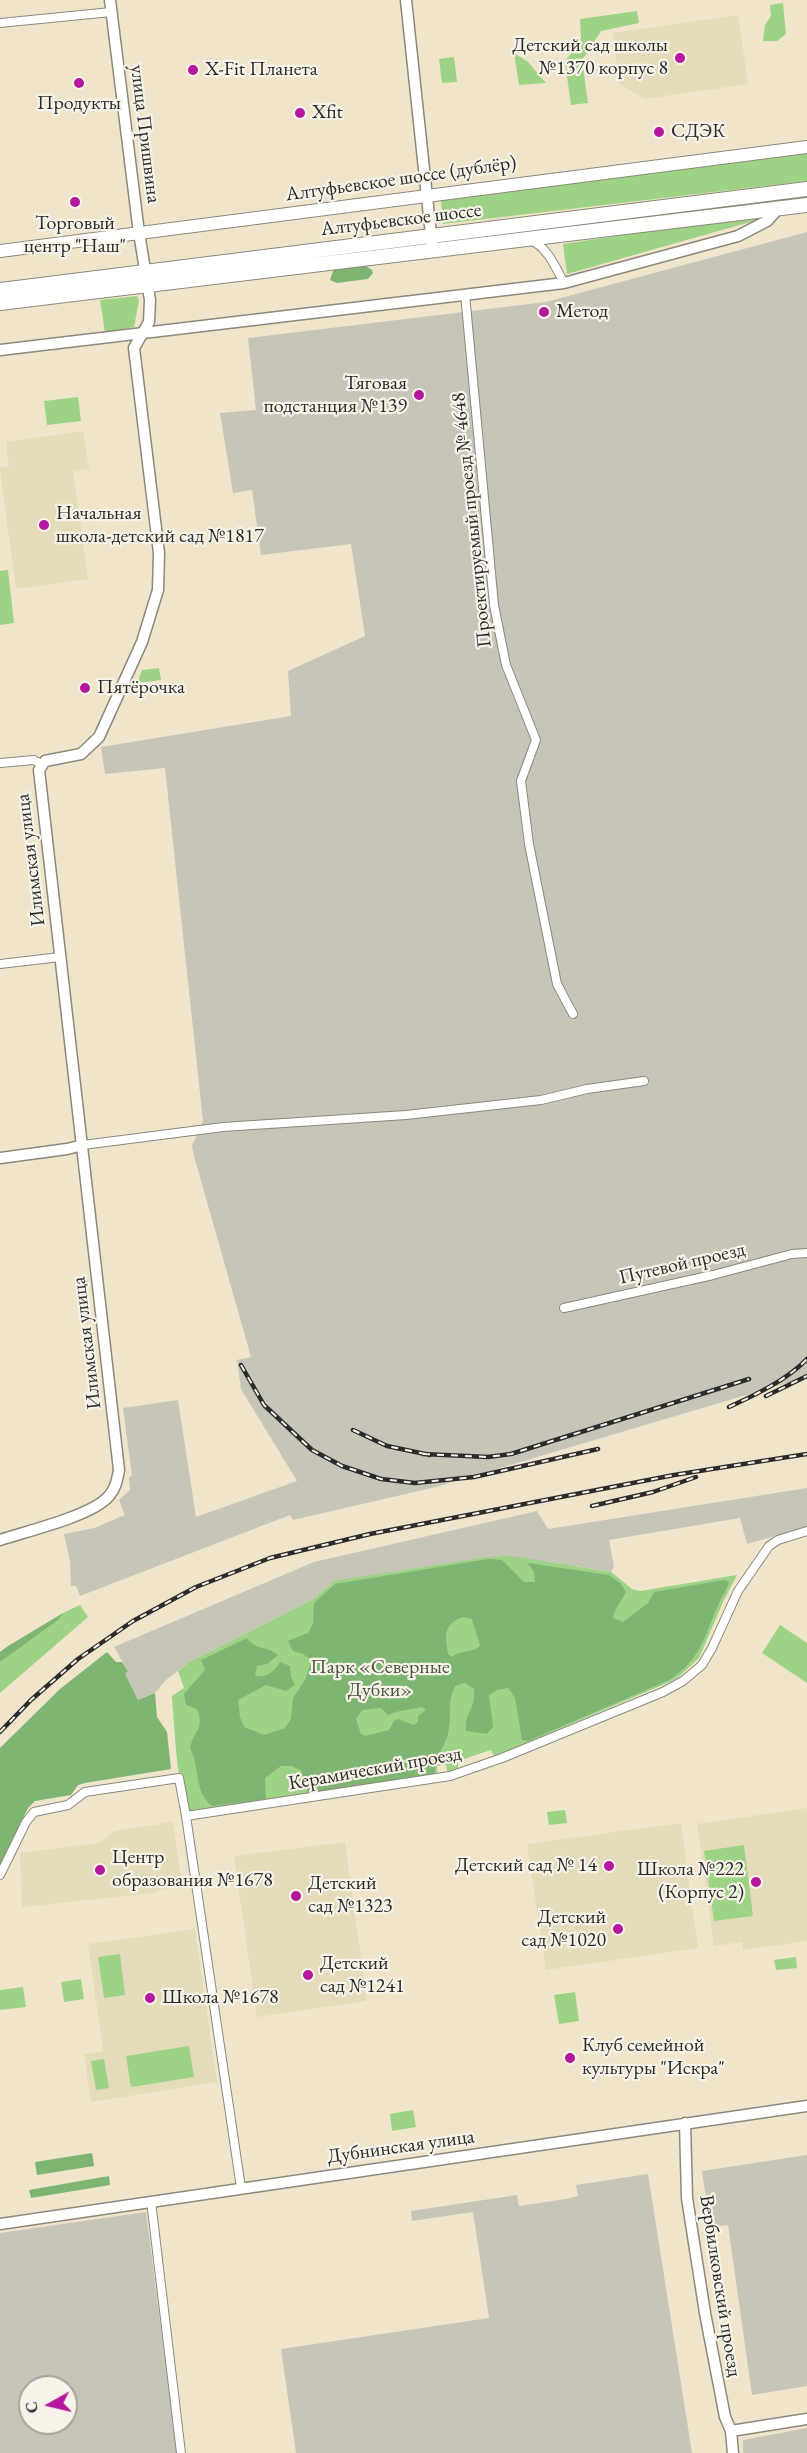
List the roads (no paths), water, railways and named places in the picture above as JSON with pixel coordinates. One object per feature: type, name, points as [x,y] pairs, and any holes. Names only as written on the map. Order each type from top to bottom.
[{"type":"main road","name":"Алтуфьевское шоссе (дублёр)","points":[[0,251],[807,147]]},
{"type":"main road","name":"Алтуфьевское шоссе","points":[[0,303],[432,235],[807,189]]},
{"type":"main road","name":"Алтуфьевское шоссе","points":[[0,290],[147,280],[433,250],[807,205]]},
{"type":"street","name":"улица Пришвина","points":[[110,0],[147,280]]},
{"type":"street","points":[[406,0],[433,250]]},
{"type":"street","points":[[0,23],[111,12]]},
{"type":"street","points":[[0,350],[142,335],[564,283],[738,236],[767,221],[779,208]]},
{"type":"street","points":[[527,239],[537,243],[546,252],[564,283]]},
{"type":"street","points":[[134,348],[149,322],[147,280]]},
{"type":"street","name":"Проектируемый проезд № 4648","points":[[465,294],[494,605],[506,665],[536,740],[521,781],[529,844],[557,984],[573,1014]]},
{"type":"street","points":[[124,336],[131,341],[134,348]]},
{"type":"street","name":"Илимская улица","points":[[0,1540],[95,1508],[110,1495],[117,1480],[118,1456],[39,778],[41,764],[45,761],[81,754],[99,737],[142,641],[158,590],[159,553],[134,348]]},
{"type":"street","points":[[0,763],[34,760],[41,764]]},
{"type":"street","points":[[0,964],[60,957]]},
{"type":"street","points":[[0,1158],[67,1149],[82,1144],[223,1126],[406,1115],[544,1100],[587,1089],[644,1081]]},
{"type":"street","name":"Путевой проезд","points":[[564,1308],[713,1275],[792,1254],[807,1253]]},
{"type":"street","name":"Керамический проезд","points":[[186,1816],[450,1776],[531,1746],[669,1689],[694,1674],[702,1665],[738,1591],[770,1546],[778,1540],[807,1531]]},
{"type":"street","points":[[0,1875],[29,1818],[43,1809],[68,1805],[85,1792],[179,1778],[241,2188]]},
{"type":"street","name":"Дубнинская улица","points":[[0,2224],[807,2106]]},
{"type":"street","name":"Вербилковский проезд","points":[[685,2123],[685,2179],[698,2269],[733,2453]]},
{"type":"street","points":[[151,2201],[181,2453]]},
{"type":"street","points":[[730,2431],[807,2419]]},
{"type":"railway","points":[[729,1407],[780,1380],[807,1359]]},
{"type":"railway","points":[[241,1365],[264,1405],[312,1450],[342,1466],[381,1479],[415,1483],[474,1477],[598,1449]]},
{"type":"railway","points":[[766,1396],[807,1376]]},
{"type":"railway","points":[[423,1454],[488,1457],[511,1454],[749,1379]]},
{"type":"railway","points":[[353,1430],[387,1446],[430,1455]]},
{"type":"railway","points":[[0,1732],[31,1700],[78,1659],[133,1621],[196,1587],[270,1558],[370,1534],[674,1475],[807,1454]]},
{"type":"railway","points":[[592,1506],[653,1492],[696,1477]]},
{"type":"place","name":"Детский сад школы №1370 корпус 8","points":[[680,58]]},
{"type":"place","name":"X-Fit Планета","points":[[193,70]]},
{"type":"place","name":"Продукты","points":[[79,83]]},
{"type":"place","name":"Xfit","points":[[300,113]]},
{"type":"place","name":"СДЭК","points":[[659,132]]},
{"type":"place","name":"Торговый центр \"Наш\"","points":[[75,202]]},
{"type":"place","name":"Метод","points":[[544,312]]},
{"type":"place","name":"Тяговая подстанция №139","points":[[419,395]]},
{"type":"place","name":"Начальная школа-детский сад №1817","points":[[44,525]]},
{"type":"place","name":"Пятёрочка","points":[[85,688]]},
{"type":"place","name":"Детский сад № 14","points":[[609,1866]]},
{"type":"place","name":"Центр образования №1678","points":[[100,1870]]},
{"type":"place","name":"Школа №222 (Корпус 2)","points":[[756,1882]]},
{"type":"place","name":"Детский сад №1323","points":[[296,1896]]},
{"type":"place","name":"Детский сад №1020","points":[[618,1929]]},
{"type":"place","name":"Детский сад №1241","points":[[308,1975]]},
{"type":"place","name":"Школа №1678","points":[[150,1998]]},
{"type":"place","name":"Клуб семейной культуры \"Искра\"","points":[[570,2058]]},
{"type":"park label","name":"Парк «Северные Дубки»","points":[[380,1680]]}]
